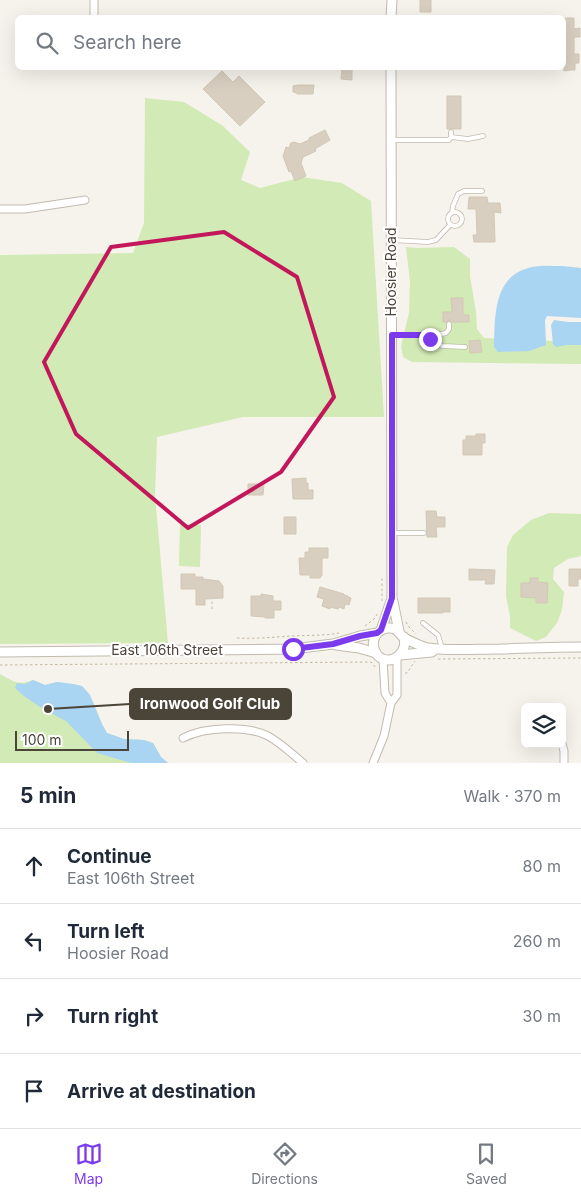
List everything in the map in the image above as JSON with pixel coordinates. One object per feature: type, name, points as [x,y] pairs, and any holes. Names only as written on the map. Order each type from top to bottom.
[{"type":"street","points":[[94,0],[94,15]]},
{"type":"street","points":[[392,0],[392,15]]},
{"type":"street","name":"Hoosier Road","points":[[391,70],[392,598],[401,634]]},
{"type":"street","points":[[0,209],[25,209],[85,200]]},
{"type":"street","name":"Hoosier Road","points":[[379,632],[392,598]]},
{"type":"street","points":[[462,649],[399,656],[391,660],[380,656],[374,649],[373,640],[379,632],[386,628],[392,628],[426,648],[581,647]]},
{"type":"street","name":"East 106th Street","points":[[0,652],[293,649],[333,644],[379,632]]},
{"type":"street","points":[[373,763],[384,736],[391,703],[397,695],[399,656],[405,648],[405,642],[401,634]]},
{"type":"street","name":"East 106th Street","points":[[333,644],[360,648],[380,656]]},
{"type":"street","points":[[380,656],[385,693],[391,703]]},
{"type":"street","points":[[183,738],[209,730],[246,730],[257,732],[275,740],[303,763]]},
{"type":"street","points":[[563,748],[564,763]]},
{"type":"lane","points":[[451,132],[451,137]]},
{"type":"lane","points":[[451,137],[468,139],[483,136]]},
{"type":"lane","points":[[391,140],[449,140],[451,137]]},
{"type":"lane","points":[[450,225],[448,217],[452,212],[458,194],[464,190],[482,191]]},
{"type":"lane","points":[[450,225],[457,226],[461,224],[462,220],[459,213],[452,212]]},
{"type":"lane","points":[[390,240],[428,242],[436,240],[450,225]]},
{"type":"lane","points":[[392,335],[437,335],[446,333],[449,329],[449,324]]},
{"type":"lane","points":[[421,335],[443,346],[465,347]]},
{"type":"lane","points":[[392,533],[424,533]]},
{"type":"lane","points":[[423,623],[438,635],[442,648]]},
{"type":"path","points":[[382,577],[382,603]]},
{"type":"path","points":[[212,599],[212,609]]},
{"type":"path","points":[[237,638],[262,639],[320,636],[344,632]]},
{"type":"path","points":[[438,659],[581,658]]},
{"type":"path","points":[[0,665],[371,662],[378,672]]},
{"type":"highlighted area","points":[[224,232],[297,277],[334,397],[281,472],[188,528],[76,434],[44,362],[111,247]]},
{"type":"green space","points":[[145,98],[184,102],[223,126],[250,152],[241,180],[260,188],[302,177],[342,183],[371,201],[384,417],[243,417],[157,437],[155,495],[168,643],[0,644],[0,255],[133,253],[144,223]]},
{"type":"green space","points":[[406,247],[454,247],[470,259],[470,276],[477,329],[484,338],[581,342],[581,364],[412,362],[403,357],[401,346],[409,313],[410,282]]},
{"type":"green space","points":[[549,513],[581,514],[581,556],[568,559],[554,568],[553,579],[564,592],[562,610],[557,623],[546,637],[536,641],[510,628],[506,596],[507,547],[513,535],[531,520]]},
{"type":"green space","points":[[180,524],[201,525],[200,567],[179,566]]},
{"type":"green space","points":[[0,674],[19,683],[33,680],[45,685],[57,682],[82,686],[90,695],[107,733],[124,739],[144,740],[153,743],[161,757],[168,763],[0,763]]},
{"type":"water","points":[[563,266],[581,268],[581,318],[547,316],[545,320],[546,345],[529,351],[498,352],[494,347],[496,310],[503,288],[519,271],[532,267]]},
{"type":"water","points":[[554,320],[581,322],[581,345],[556,347],[553,344],[551,325]]},
{"type":"water","points":[[33,680],[45,685],[57,682],[82,686],[90,695],[107,733],[124,739],[144,740],[153,743],[161,757],[168,763],[131,763],[97,753],[66,721],[43,709],[15,688],[17,683],[25,684]]},
{"type":"building","points":[[420,0],[431,0],[431,12],[420,12]]},
{"type":"building","points":[[566,18],[574,18],[574,29],[580,28],[580,37],[574,37],[574,54],[579,54],[579,63],[575,63],[575,70],[564,71],[566,70]]},
{"type":"building","points":[[342,70],[352,70],[352,80],[341,79]]},
{"type":"building","points":[[222,71],[233,82],[239,76],[265,102],[240,126],[203,89]]},
{"type":"building","points":[[314,85],[313,94],[297,94],[293,92],[293,86]]},
{"type":"building","points":[[447,96],[461,96],[461,129],[447,129]]},
{"type":"building","points":[[325,130],[330,140],[315,149],[316,151],[303,157],[301,163],[306,176],[295,181],[291,171],[289,172],[283,156],[286,147],[289,148],[291,143],[294,142],[300,144]]},
{"type":"building","points":[[469,197],[487,197],[488,203],[500,203],[501,213],[494,212],[495,242],[474,242],[473,235],[477,235],[476,209],[468,209]]},
{"type":"building","points":[[451,298],[463,298],[463,315],[469,315],[469,322],[452,322],[449,320],[443,322],[443,312],[452,312]]},
{"type":"building","points":[[480,340],[482,352],[470,353],[469,341]]},
{"type":"building","points":[[476,434],[485,434],[485,443],[482,443],[482,455],[463,455],[463,440],[466,440],[466,436],[476,436]]},
{"type":"building","points":[[306,478],[308,490],[313,490],[313,499],[293,499],[292,479]]},
{"type":"building","points":[[248,484],[264,484],[263,495],[248,495]]},
{"type":"building","points":[[426,511],[436,511],[437,517],[445,517],[445,527],[436,527],[437,537],[427,537]]},
{"type":"building","points":[[284,517],[296,517],[296,534],[284,534]]},
{"type":"building","points":[[309,548],[328,548],[328,558],[322,558],[322,575],[320,578],[300,575],[299,558],[305,558],[305,552],[309,552]]},
{"type":"building","points":[[469,569],[495,570],[494,584],[485,584],[486,580],[469,580]]},
{"type":"building","points":[[569,569],[581,569],[581,579],[578,579],[578,586],[569,586]]},
{"type":"building","points":[[181,574],[195,574],[195,577],[219,581],[223,586],[223,598],[205,599],[205,605],[196,605],[196,589],[181,589]]},
{"type":"building","points":[[530,578],[538,578],[538,582],[548,583],[547,603],[536,603],[536,598],[521,597],[521,583],[530,583]]},
{"type":"building","points":[[320,587],[348,596],[351,598],[349,605],[345,604],[344,609],[330,607],[330,609],[322,606],[324,599],[317,597]]},
{"type":"building","points":[[261,594],[273,596],[273,601],[281,601],[281,610],[274,610],[274,618],[251,616],[251,596],[261,596]]},
{"type":"building","points":[[418,598],[450,598],[450,612],[418,613]]},
{"type":"place","name":"Ironwood Golf Club","points":[[48,709]]},
{"type":"route","points":[[293,649],[333,644],[377,633],[381,630],[392,598],[392,335],[421,335],[430,339]]}]
